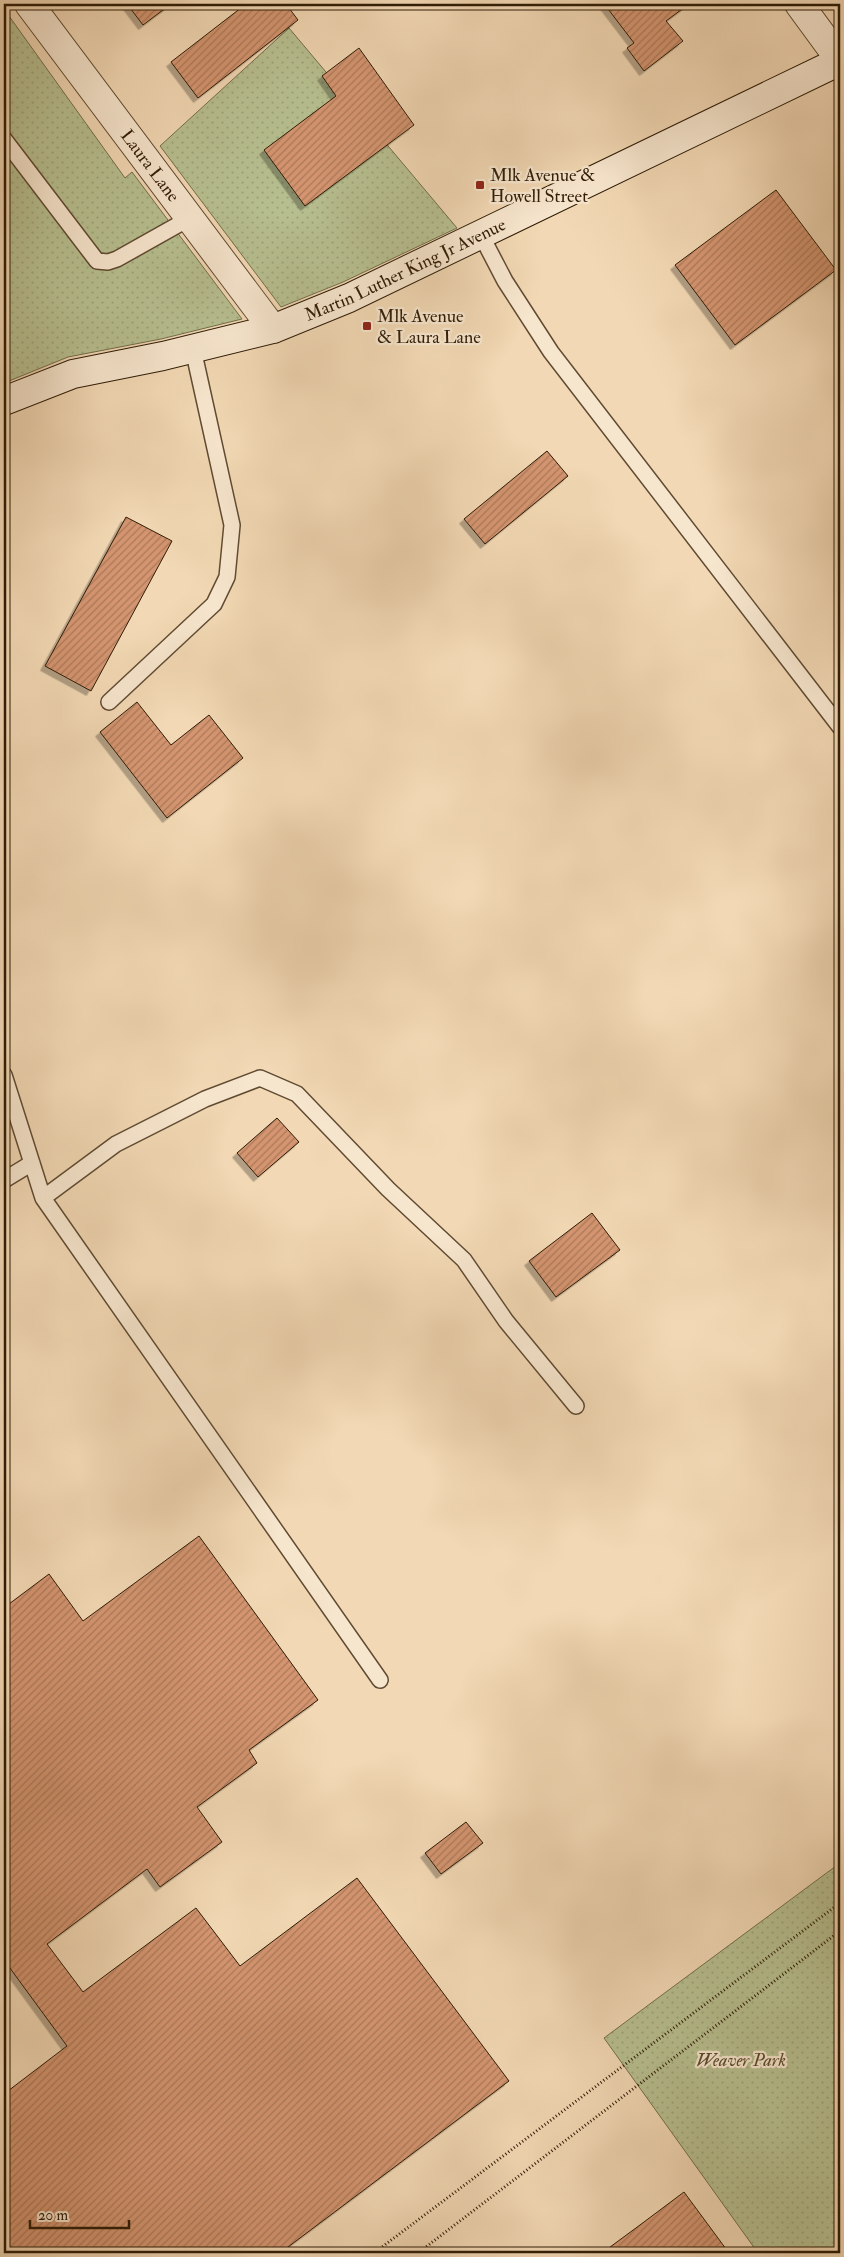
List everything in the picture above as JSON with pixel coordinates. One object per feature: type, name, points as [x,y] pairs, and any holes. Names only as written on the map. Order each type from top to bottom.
[{"type":"street","name":"Laura Lane","points":[[29,4],[273,329]]},
{"type":"street","points":[[798,4],[840,61]]},
{"type":"street","name":"Martin Luther King Jr Avenue","points":[[4,401],[73,374],[193,349],[273,329],[349,298],[840,61]]},
{"type":"lane","points":[[4,139],[97,261],[108,262],[117,259],[190,218]]},
{"type":"lane","points":[[481,235],[505,281],[550,352],[840,727]]},
{"type":"lane","points":[[109,702],[214,604],[227,577],[232,525],[193,349]]},
{"type":"lane","points":[[4,1075],[43,1198],[380,1680]]},
{"type":"lane","points":[[43,1198],[116,1144],[205,1099],[260,1078],[297,1094],[388,1190],[464,1260],[506,1321],[576,1406]]},
{"type":"lane","points":[[4,1180],[32,1163]]},
{"type":"path","points":[[374,2253],[840,1902]]},
{"type":"path","points":[[418,2253],[840,1932]]},
{"type":"green space","points":[[4,9],[125,178],[132,172],[242,319],[161,339],[68,357],[4,383]]},
{"type":"green space","points":[[289,28],[457,228],[343,282],[281,307],[160,146]]},
{"type":"green space","name":"Weaver Park","points":[[840,1863],[840,2253],[758,2253],[604,2038]]},
{"type":"building","points":[[127,4],[171,4],[143,25]]},
{"type":"building","points":[[246,4],[286,4],[298,20],[198,98],[171,62]]},
{"type":"building","points":[[689,4],[666,21],[683,41],[644,71],[627,48],[634,43],[605,5]]},
{"type":"building","points":[[359,48],[414,125],[305,206],[264,150],[336,96],[322,76]]},
{"type":"building","points":[[776,190],[836,270],[735,345],[675,265]]},
{"type":"building","points":[[547,451],[568,476],[485,544],[464,519]]},
{"type":"building","points":[[126,517],[172,541],[91,691],[45,666]]},
{"type":"building","points":[[137,702],[171,745],[209,715],[243,758],[167,818],[100,732]]},
{"type":"building","points":[[277,1118],[299,1142],[258,1177],[237,1153]]},
{"type":"building","points":[[592,1213],[620,1250],[556,1297],[529,1261]]},
{"type":"building","points":[[199,1536],[318,1700],[249,1750],[257,1763],[197,1807],[222,1842],[160,1887],[147,1869],[47,1944],[83,1992],[196,1908],[240,1966],[357,1878],[509,2081],[280,2253],[4,2253],[4,2094],[67,2046],[4,1960],[4,1604],[5,1607],[49,1574],[83,1621]]},
{"type":"building","points":[[466,1822],[483,1843],[441,1874],[425,1853]]},
{"type":"building","points":[[684,2192],[729,2253],[602,2253],[644,2222]]},
{"type":"place","name":"Mlk Avenue & Howell Street","points":[[480,185]]},
{"type":"place","name":"Mlk Avenue & Laura Lane","points":[[367,326]]}]
